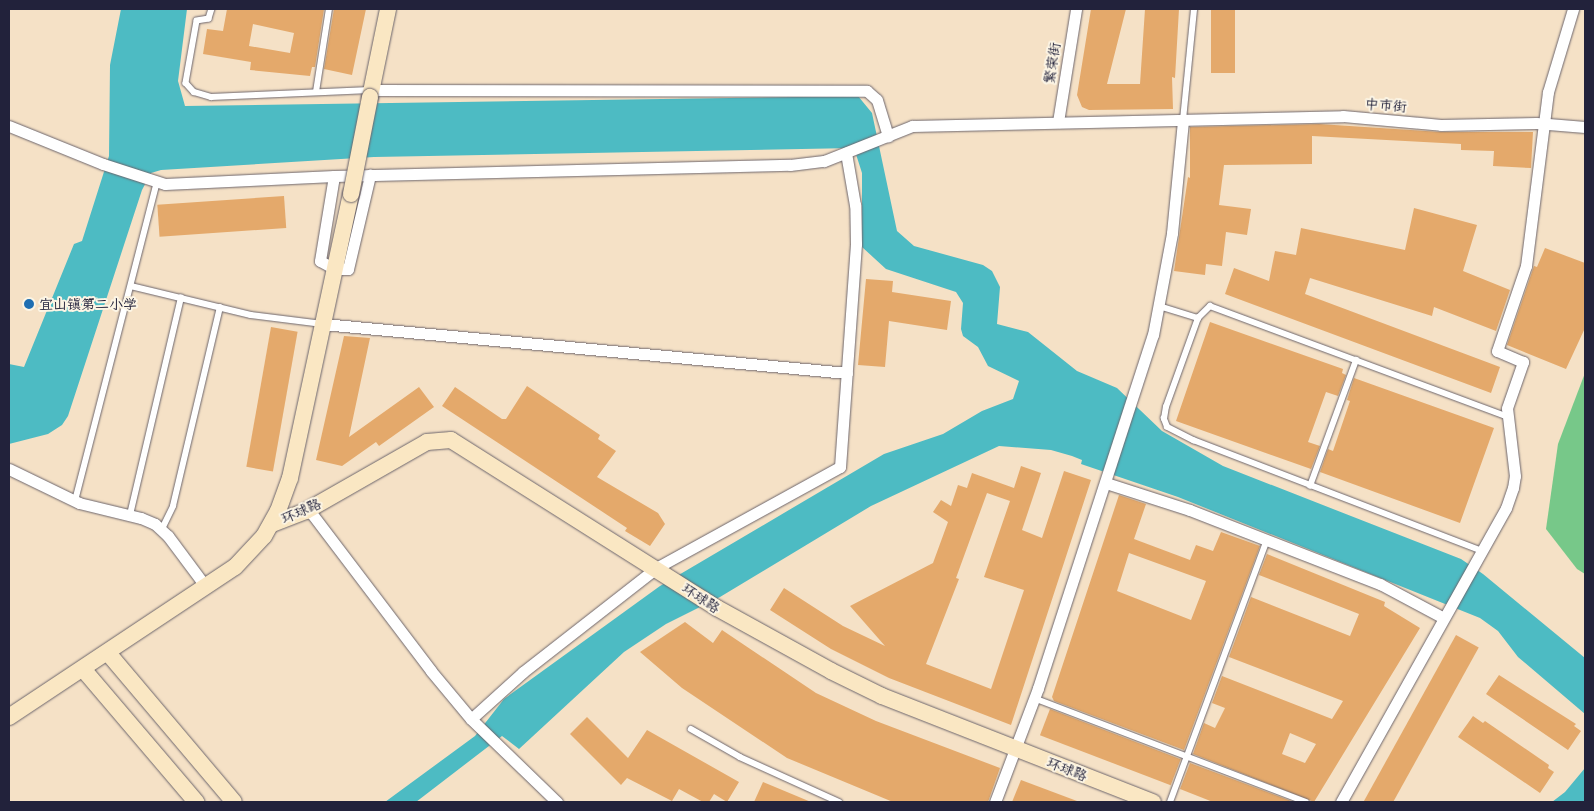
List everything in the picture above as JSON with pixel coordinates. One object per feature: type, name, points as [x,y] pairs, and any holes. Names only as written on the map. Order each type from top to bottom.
[{"type":"street","points":[[9,717],[206,587],[245,558],[272,524],[290,478],[351,194],[388,9]]},
{"type":"street","name":"繁荣街","points":[[1058,122],[1076,9]]},
{"type":"street","points":[[1341,802],[1506,508],[1513,488],[1515,476],[1507,408],[1524,362],[1497,351],[1526,266],[1548,92],[1573,9]]},
{"type":"street","points":[[371,93],[867,91],[877,100],[886,137]]},
{"type":"street","name":"中市街","points":[[152,181],[790,164],[824,161],[912,126],[1343,116],[1441,125],[1544,124],[1585,127]]},
{"type":"street","points":[[996,802],[1034,698],[1136,390],[1159,306],[1172,233],[1184,120]]},
{"type":"street","points":[[9,126],[152,181]]},
{"type":"street","points":[[474,723],[523,672],[659,570],[840,467],[856,244],[855,205],[849,152]]},
{"type":"street","points":[[334,176],[320,261],[335,269],[348,269],[370,175]]},
{"type":"street","points":[[323,324],[847,373]]},
{"type":"street","name":"环球路","points":[[272,524],[309,510],[427,442],[443,438],[459,443],[717,608],[882,696],[1153,802]]},
{"type":"street","points":[[9,469],[75,501],[148,520],[162,529],[206,587]]},
{"type":"street","points":[[1107,481],[1380,584],[1446,614]]},
{"type":"street","points":[[309,510],[431,671],[474,723],[557,802]]},
{"type":"street","points":[[108,653],[234,802]]},
{"type":"street","points":[[83,669],[196,802]]},
{"type":"lane","points":[[212,9],[209,20],[197,21],[186,82],[194,92],[211,97],[316,92],[371,93]]},
{"type":"lane","points":[[316,92],[329,9]]},
{"type":"lane","points":[[1184,120],[1194,9]]},
{"type":"lane","points":[[75,501],[131,286],[152,181]]},
{"type":"lane","points":[[131,286],[220,307],[323,324]]},
{"type":"lane","points":[[130,515],[181,298]]},
{"type":"lane","points":[[1159,306],[1198,318]]},
{"type":"lane","points":[[1481,551],[1194,441],[1165,424],[1166,407],[1198,318],[1210,306],[1508,417]]},
{"type":"lane","points":[[162,529],[173,506],[220,307]]},
{"type":"lane","points":[[1310,486],[1356,360]]},
{"type":"lane","points":[[1170,802],[1267,540]]},
{"type":"lane","points":[[1034,698],[1306,802]]},
{"type":"lane","points":[[691,729],[740,757],[838,802]]},
{"type":"green space","points":[[1585,373],[1585,574],[1577,569],[1546,529],[1558,444]]},
{"type":"water","points":[[121,9],[187,9],[178,81],[185,106],[858,96],[872,113],[897,231],[914,246],[983,265],[992,271],[1000,287],[997,324],[1028,332],[1077,371],[1117,388],[1162,431],[1223,466],[1461,559],[1483,574],[1585,658],[1585,714],[1518,657],[1498,631],[1480,618],[1178,497],[1081,464],[1082,460],[1072,456],[1051,450],[999,446],[871,506],[720,597],[666,624],[624,652],[519,749],[502,736],[416,802],[385,802],[475,736],[504,699],[660,586],[884,454],[943,434],[982,411],[1013,399],[1019,381],[988,366],[978,347],[963,336],[961,329],[963,303],[956,292],[886,269],[862,247],[862,173],[854,148],[374,157],[161,170],[151,173],[142,190],[68,416],[62,425],[48,434],[9,444],[9,364],[24,367],[74,244],[82,241],[109,156],[110,65]]},
{"type":"water","points":[[1585,768],[1585,802],[1552,802],[1565,792]]},
{"type":"building","points":[[227,9],[324,9],[315,67],[312,67],[310,76],[250,70],[251,62],[203,54],[207,29],[223,31]],"holes":[[[253,24],[294,33],[290,53],[249,46]]]},
{"type":"building","points":[[334,9],[366,9],[352,75],[324,69]]},
{"type":"building","points":[[1091,9],[1126,9],[1107,84],[1140,84],[1145,9],[1179,9],[1175,78],[1172,77],[1173,109],[1089,110],[1082,107],[1077,95]]},
{"type":"building","points":[[1211,9],[1235,9],[1235,73],[1211,73]]},
{"type":"building","points":[[1319,124],[1441,132],[1533,132],[1531,168],[1493,166],[1494,151],[1461,150],[1461,144],[1312,136],[1312,164],[1224,165],[1219,205],[1251,209],[1247,235],[1226,232],[1222,266],[1206,264],[1205,275],[1174,271],[1188,177],[1190,178],[1190,127]]},
{"type":"building","points":[[284,196],[286,228],[160,237],[157,205]]},
{"type":"building","points":[[1414,208],[1477,225],[1463,271],[1510,290],[1496,331],[1434,307],[1432,316],[1310,278],[1305,294],[1500,367],[1491,393],[1225,294],[1234,268],[1269,281],[1275,251],[1296,255],[1301,228],[1405,250]]},
{"type":"building","points":[[1545,248],[1585,263],[1585,328],[1566,369],[1507,345],[1534,266],[1537,267]]},
{"type":"building","points":[[866,279],[893,281],[892,292],[951,301],[947,330],[889,321],[885,367],[858,365]]},
{"type":"building","points":[[1210,322],[1343,369],[1342,373],[1346,375],[1338,396],[1326,392],[1308,442],[1320,446],[1311,469],[1176,421]]},
{"type":"building","points":[[271,327],[298,332],[273,472],[246,467]]},
{"type":"building","points":[[344,336],[370,338],[349,437],[419,387],[434,407],[379,446],[376,442],[342,466],[316,460]]},
{"type":"building","points":[[1354,378],[1494,428],[1460,523],[1320,472],[1328,449],[1333,451],[1350,401],[1347,400]]},
{"type":"building","points":[[527,386],[600,435],[598,439],[616,451],[597,477],[658,513],[665,524],[650,546],[625,531],[627,528],[442,406],[455,387],[502,419],[506,419]]},
{"type":"building","points":[[1021,466],[1041,473],[1022,530],[1042,538],[1064,471],[1091,480],[1011,725],[889,678],[831,649],[770,610],[784,588],[843,626],[885,646],[850,606],[933,563],[948,522],[933,512],[941,500],[951,506],[958,485],[967,488],[972,473],[1014,488]],"holes":[[[987,493],[1010,501],[984,577],[1024,590],[991,689],[926,664],[959,579],[956,578]]]},
{"type":"building","points":[[1119,495],[1146,504],[1134,539],[1190,560],[1196,545],[1213,551],[1221,532],[1260,546],[1184,750],[1054,701],[1052,697]],"holes":[[[1129,553],[1206,581],[1191,620],[1117,591]]]},
{"type":"building","points":[[1267,554],[1385,602],[1384,606],[1420,628],[1314,802],[1193,754],[1204,723],[1215,728],[1225,708],[1212,703],[1222,676],[1332,719],[1343,701],[1229,657],[1251,597],[1350,636],[1359,614],[1259,575]],"holes":[[[1290,733],[1316,744],[1305,763],[1282,754]]]},
{"type":"building","points":[[685,622],[713,643],[722,630],[816,693],[876,721],[1000,768],[988,802],[893,802],[787,758],[682,688],[640,652]]},
{"type":"building","points":[[1456,635],[1479,648],[1393,802],[1363,802]]},
{"type":"building","points":[[1499,675],[1576,724],[1574,726],[1581,731],[1568,750],[1486,694]]},
{"type":"building","points":[[1050,709],[1181,759],[1171,785],[1040,735]]},
{"type":"building","points":[[1473,716],[1483,723],[1485,721],[1549,765],[1548,768],[1554,772],[1540,793],[1458,737]]},
{"type":"building","points":[[587,717],[628,758],[647,730],[739,782],[727,802],[714,794],[709,802],[703,802],[679,789],[672,801],[627,778],[621,785],[570,734]]},
{"type":"building","points":[[1190,763],[1294,802],[1213,802],[1180,789]]},
{"type":"building","points":[[1021,780],[1077,801],[1077,802],[1012,802]]},
{"type":"building","points":[[763,782],[811,802],[754,802]]},
{"type":"place","name":"宜山镇第二小学","points":[[29,304]]}]
